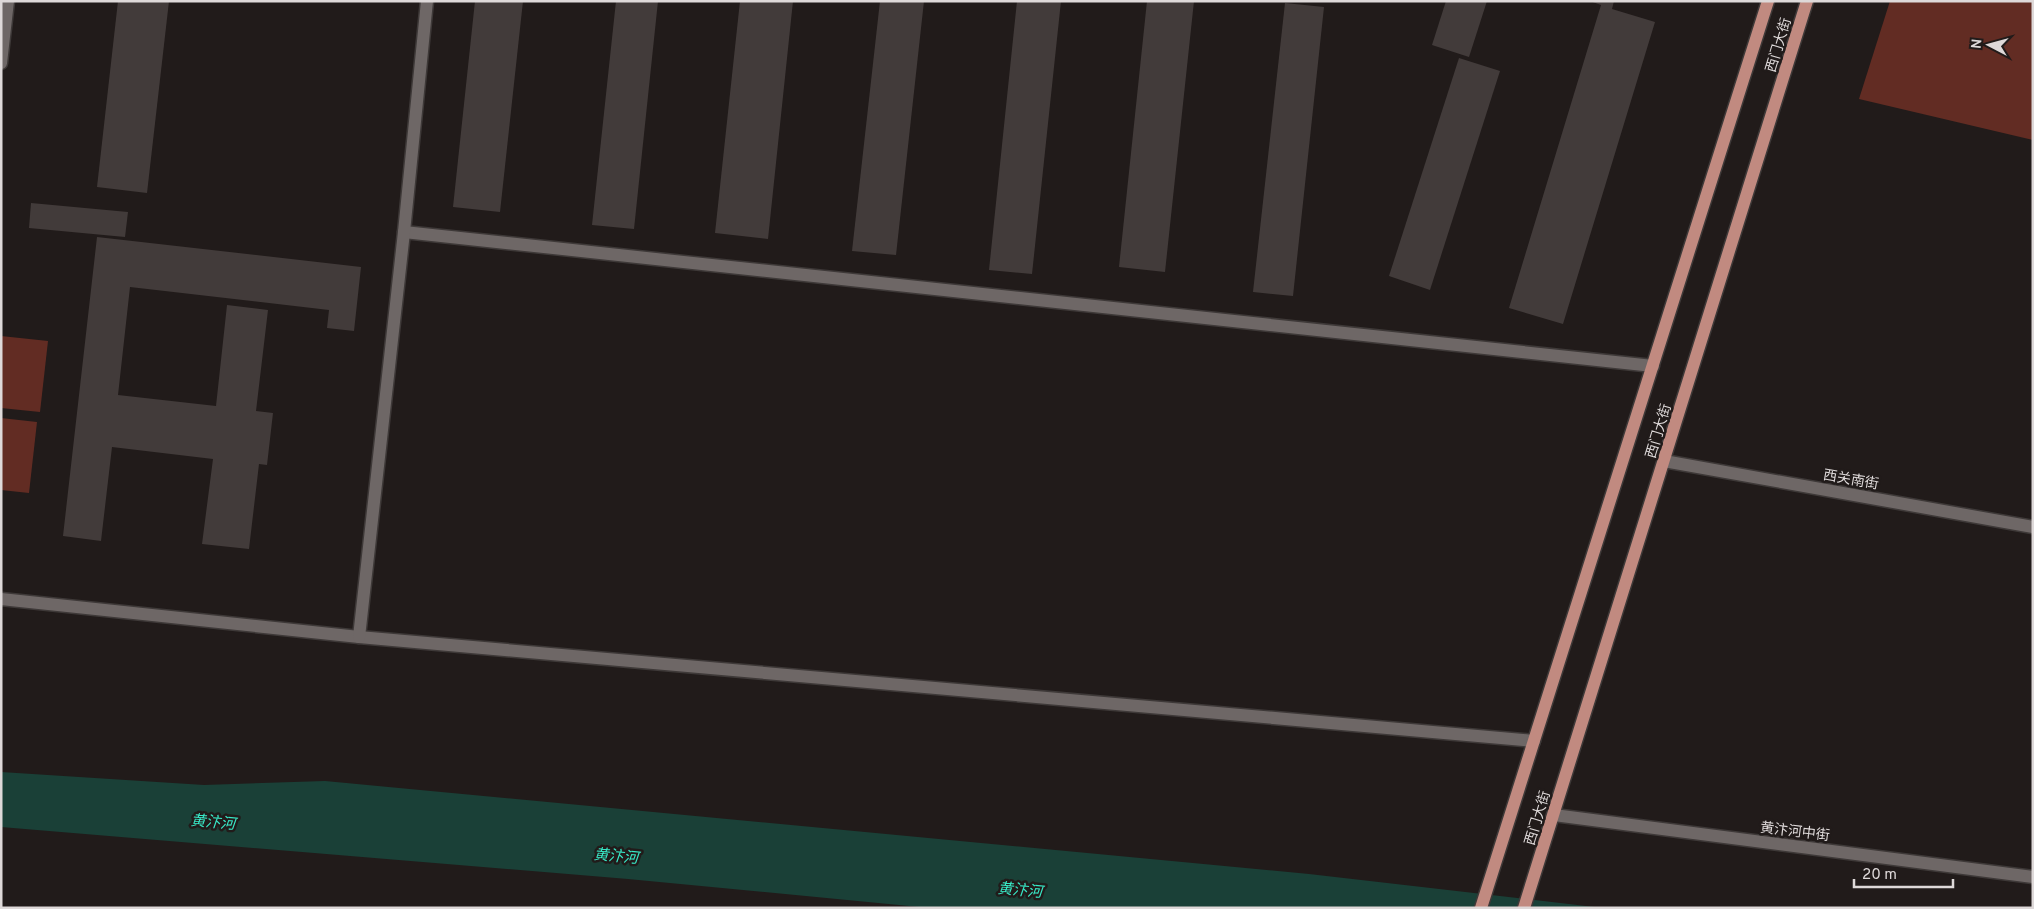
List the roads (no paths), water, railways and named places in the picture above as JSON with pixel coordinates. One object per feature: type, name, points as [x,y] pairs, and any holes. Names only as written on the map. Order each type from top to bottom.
[{"type":"main road","name":"西门大街","points":[[1481,908],[1768,1]]},
{"type":"main road","name":"西门大街","points":[[1524,908],[1807,1]]},
{"type":"street","points":[[1,63],[8,1]]},
{"type":"street","points":[[359,638],[404,232],[427,1]]},
{"type":"street","points":[[404,232],[1653,366]]},
{"type":"street","name":"西关南街","points":[[1664,461],[2033,527]]},
{"type":"street","points":[[1,599],[359,638],[1534,741]]},
{"type":"street","name":"黄汴河中街","points":[[1554,815],[2033,877]]},
{"type":"water","name":"黄汴河","points":[[1,772],[204,785],[325,781],[1309,874],[1603,908],[930,908],[628,879],[1,827]]}]
